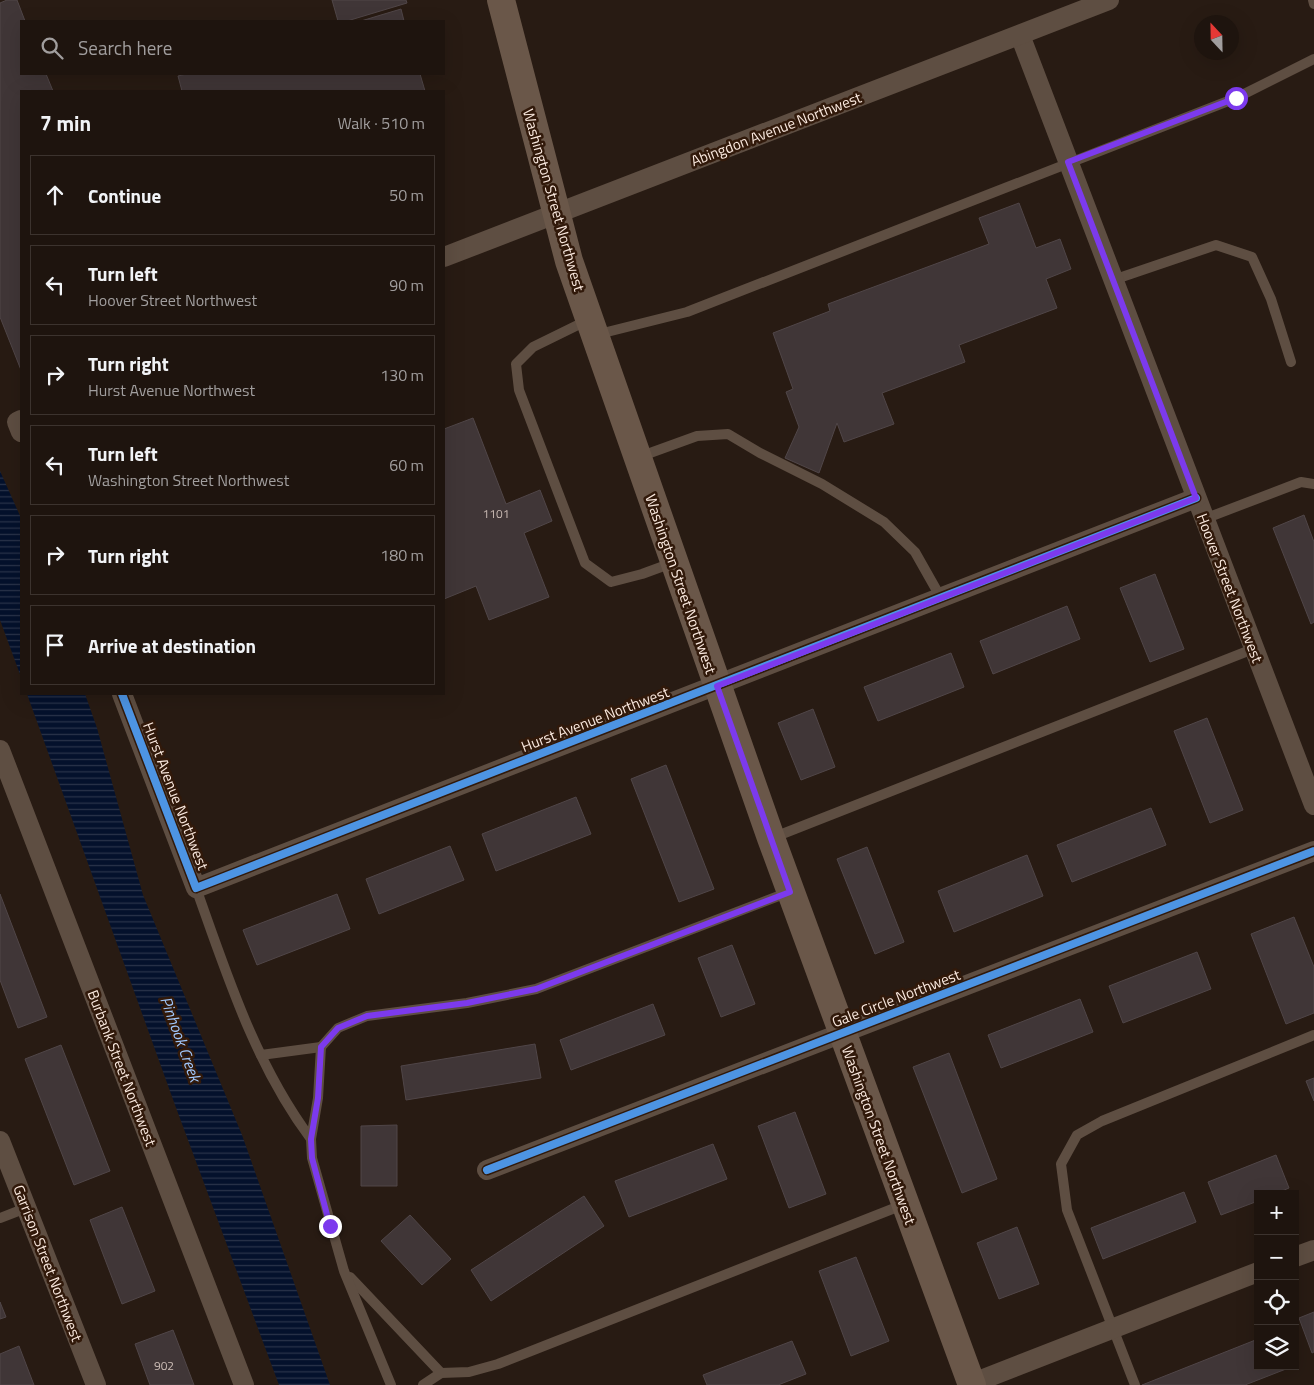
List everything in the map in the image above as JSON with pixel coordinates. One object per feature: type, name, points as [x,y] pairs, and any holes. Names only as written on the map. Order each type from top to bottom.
[{"type":"main road","name":"Washington Street Northwest","points":[[501,0],[569,261],[636,458],[790,892],[970,1385]]},
{"type":"street","name":"Abingdon Avenue Northwest","points":[[445,258],[1109,0]]},
{"type":"street","name":"Hoover Street Northwest","points":[[1020,35],[1314,805]]},
{"type":"street","name":"Hurst Avenue Northwest","points":[[122,695],[196,888],[1196,498]]},
{"type":"street","name":"Burbank Street Northwest","points":[[0,750],[244,1385]]},
{"type":"street","name":"Gale Circle Northwest","points":[[487,1170],[1314,851]]},
{"type":"street","name":"Garrison Street Northwest","points":[[0,1141],[96,1385]]},
{"type":"street","points":[[1299,1256],[1314,1250]]},
{"type":"street","points":[[970,1385],[1254,1274]]},
{"type":"lane","points":[[1312,0],[1314,4]]},
{"type":"lane","points":[[673,562],[642,574],[611,582],[585,563],[518,390],[516,364],[533,347],[592,327],[687,312],[1236,98],[1314,60]]},
{"type":"lane","points":[[1113,280],[1216,245],[1252,256],[1272,299],[1291,362]]},
{"type":"lane","points":[[636,458],[697,436],[728,434],[760,453],[822,484],[884,522],[915,552],[941,598]]},
{"type":"lane","points":[[1204,519],[1301,482],[1314,484]]},
{"type":"lane","points":[[771,838],[1253,649]]},
{"type":"lane","points":[[196,888],[238,1005],[290,1111],[311,1139]]},
{"type":"lane","points":[[391,1385],[344,1271],[315,1166],[311,1139],[318,1098],[321,1047],[338,1028],[367,1016],[467,1003],[536,989],[790,892]]},
{"type":"lane","points":[[1135,1385],[1067,1210],[1061,1164],[1077,1136],[1102,1122],[1314,1035]]},
{"type":"lane","points":[[261,1055],[321,1047]]},
{"type":"lane","points":[[423,1385],[442,1373],[469,1372],[498,1364],[905,1204]]},
{"type":"lane","points":[[0,1218],[26,1208]]},
{"type":"lane","points":[[344,1271],[442,1373]]},
{"type":"water","points":[[0,471],[20,516],[20,674],[0,620]]},
{"type":"water","name":"Pinhook Creek","points":[[27,695],[85,695],[97,728],[143,895],[242,1135],[330,1385],[279,1385],[175,1105]]},
{"type":"building","points":[[7,0],[17,0],[25,20],[20,20],[20,75],[46,75],[53,90],[20,90],[20,367],[0,317],[0,3]]},
{"type":"building","points":[[332,0],[406,0],[407,3],[350,20],[338,20]]},
{"type":"building","points":[[401,9],[404,20],[364,20]]},
{"type":"building","points":[[420,75],[425,90],[182,90],[178,76]]},
{"type":"building","points":[[1019,203],[1036,248],[1060,239],[1071,269],[1046,279],[1057,308],[959,345],[965,362],[882,393],[894,424],[844,442],[837,423],[819,473],[785,458],[799,427],[786,392],[793,389],[773,333],[830,311],[828,304],[989,244],[979,218]]},
{"type":"building","points":[[473,418],[506,504],[540,490],[552,521],[524,533],[549,597],[489,620],[476,586],[445,599],[445,429]]},
{"type":"building","points":[[1304,515],[1314,542],[1314,622],[1311,624],[1273,528]]},
{"type":"building","points":[[1155,574],[1184,649],[1150,662],[1120,588]]},
{"type":"building","points":[[1067,606],[1080,639],[993,674],[980,641]]},
{"type":"building","points":[[951,653],[964,687],[878,721],[864,687]]},
{"type":"building","points":[[813,709],[835,767],[801,780],[778,723]]},
{"type":"building","points":[[1207,718],[1243,810],[1210,823],[1174,731]]},
{"type":"building","points":[[666,765],[714,889],[679,902],[631,779]]},
{"type":"building","points":[[576,797],[591,834],[496,871],[482,834]]},
{"type":"building","points":[[1151,808],[1166,845],[1072,882],[1057,845]]},
{"type":"building","points":[[450,846],[464,880],[379,914],[366,879]]},
{"type":"building","points":[[867,847],[904,942],[875,954],[837,859]]},
{"type":"building","points":[[1027,855],[1043,896],[954,932],[938,891]]},
{"type":"building","points":[[0,894],[47,1017],[18,1028],[0,980]]},
{"type":"building","points":[[337,894],[350,929],[257,965],[243,930]]},
{"type":"building","points":[[1294,917],[1314,967],[1314,1013],[1286,1024],[1251,934]]},
{"type":"building","points":[[732,945],[755,1004],[721,1017],[698,958]]},
{"type":"building","points":[[1197,952],[1211,989],[1123,1023],[1109,986]]},
{"type":"building","points":[[1080,999],[1093,1032],[1001,1068],[988,1035]]},
{"type":"building","points":[[653,1004],[665,1035],[571,1070],[560,1040]]},
{"type":"building","points":[[535,1044],[541,1078],[406,1100],[401,1066]]},
{"type":"building","points":[[61,1045],[110,1171],[74,1185],[25,1059]]},
{"type":"building","points":[[949,1053],[997,1179],[962,1193],[913,1067]]},
{"type":"building","points":[[1314,1078],[1314,1101],[1306,1081]]},
{"type":"building","points":[[795,1112],[826,1194],[789,1208],[758,1126]]},
{"type":"building","points":[[397,1125],[397,1186],[361,1186],[361,1126]]},
{"type":"building","points":[[713,1144],[727,1179],[629,1217],[615,1181]]},
{"type":"building","points":[[1276,1155],[1289,1188],[1284,1190],[1254,1190],[1254,1203],[1221,1215],[1208,1182]]},
{"type":"building","points":[[1184,1192],[1196,1222],[1103,1259],[1091,1228]]},
{"type":"building","points":[[584,1196],[604,1226],[491,1301],[471,1270]]},
{"type":"building","points":[[122,1207],[155,1291],[122,1304],[90,1220]]},
{"type":"building","points":[[410,1215],[451,1259],[422,1285],[381,1241]]},
{"type":"building","points":[[1017,1227],[1039,1284],[999,1299],[977,1243]]},
{"type":"building","points":[[856,1257],[889,1341],[851,1356],[819,1271]]},
{"type":"building","points":[[0,1302],[6,1317],[0,1319]]},
{"type":"building","points":[[1314,1312],[1314,1352],[1312,1353],[1299,1318]]},
{"type":"building","points":[[173,1330],[194,1385],[150,1385],[135,1344]]},
{"type":"building","points":[[792,1341],[806,1374],[778,1385],[707,1385],[703,1375]]},
{"type":"building","points":[[1254,1341],[1254,1370],[1283,1370],[1245,1385],[1142,1385]]},
{"type":"building","points":[[19,1346],[34,1385],[0,1385],[0,1354]]},
{"type":"cycle path","points":[[122,695],[196,888],[1196,498]]},
{"type":"cycle path","points":[[487,1170],[1314,851]]},
{"type":"route","points":[[330,1226],[312,1158],[311,1139],[318,1098],[321,1047],[338,1028],[367,1016],[467,1003],[536,989],[790,892],[717,686],[1196,498],[1068,162],[1236,98]]}]
